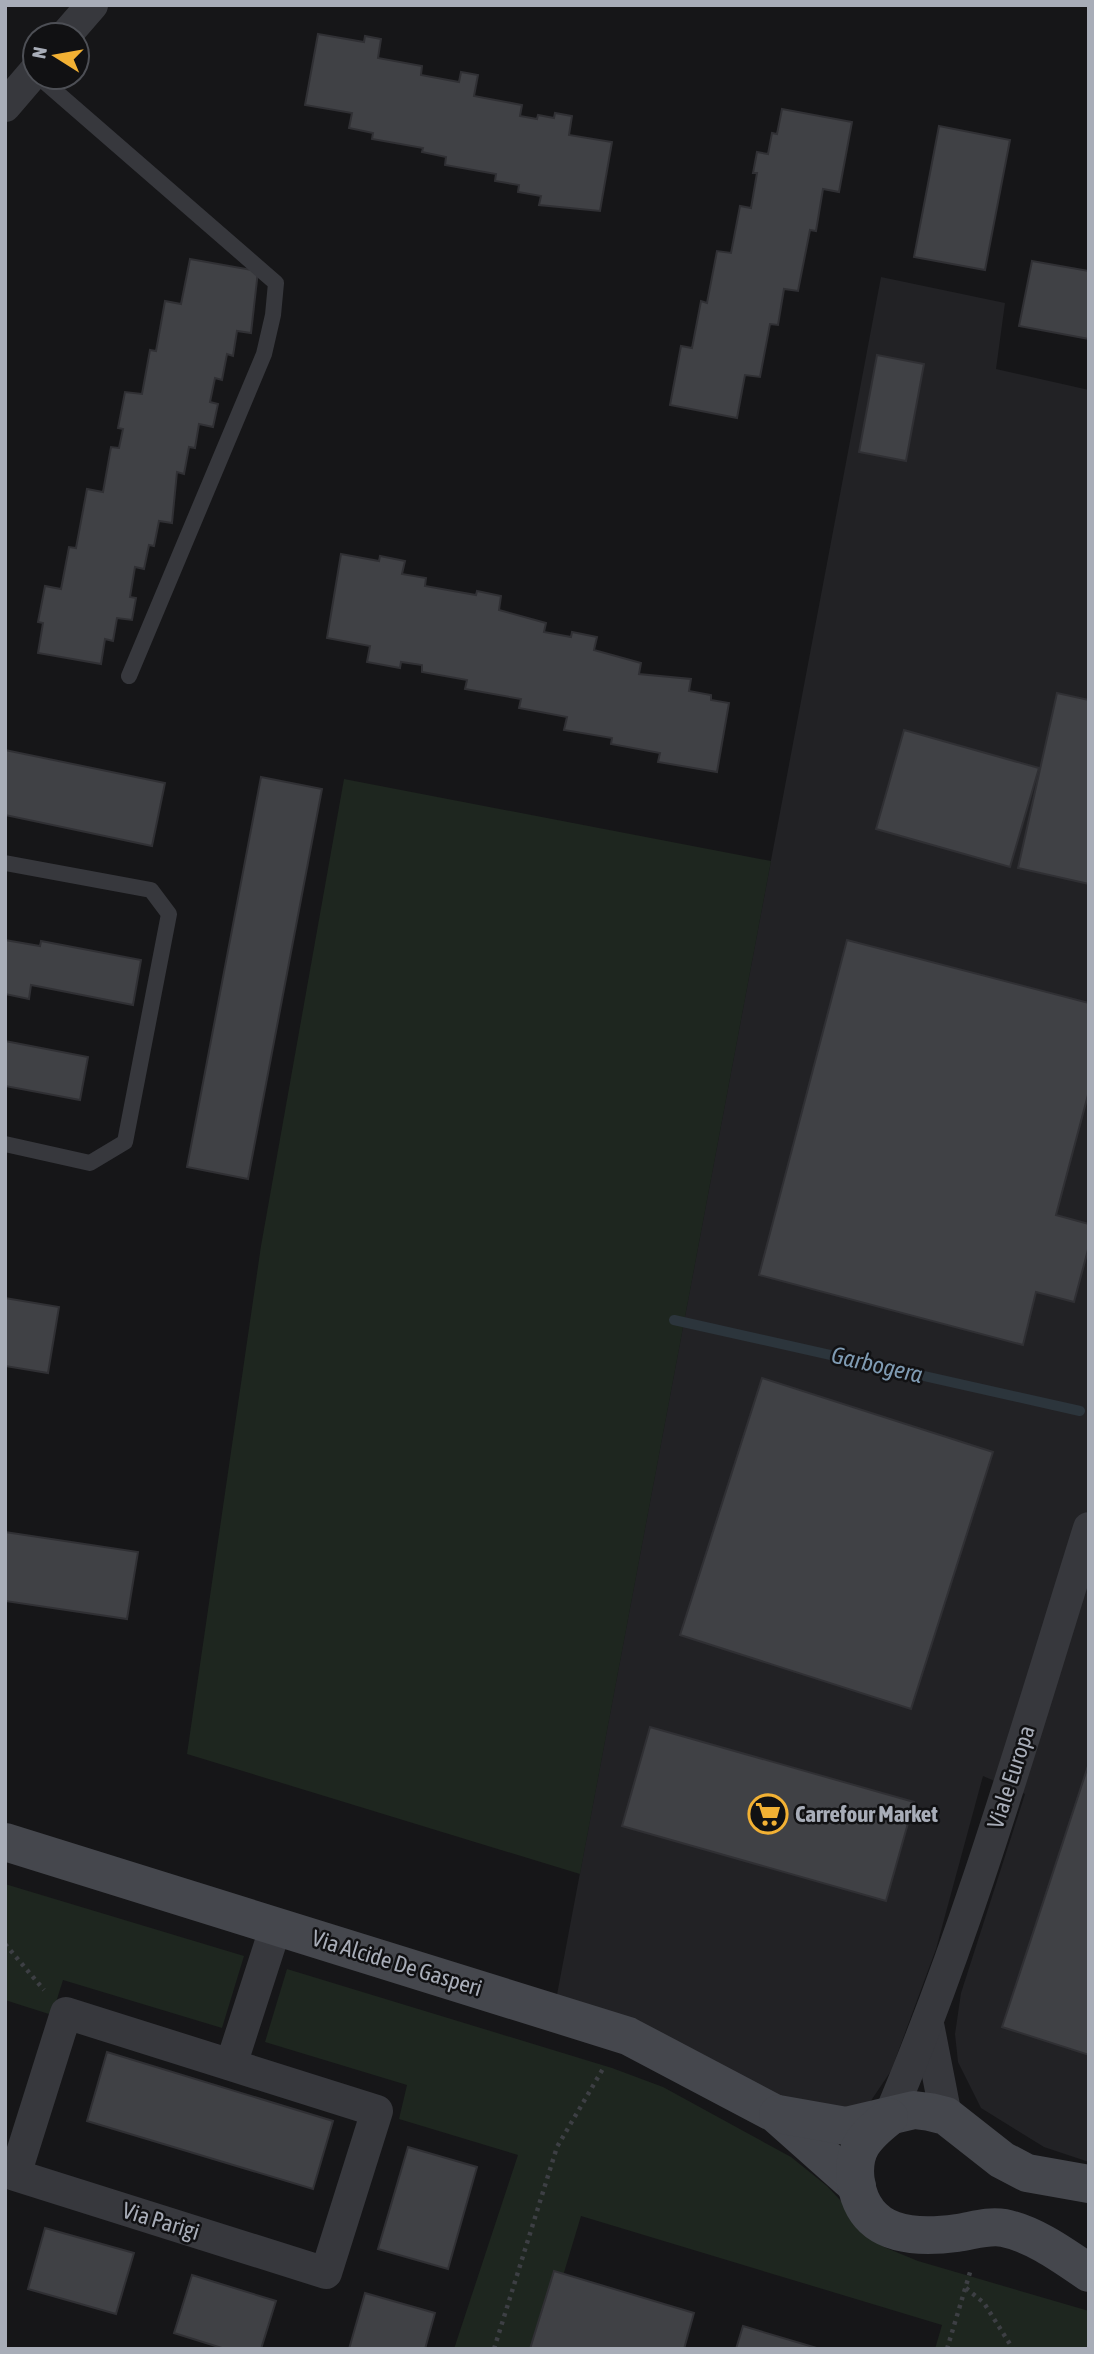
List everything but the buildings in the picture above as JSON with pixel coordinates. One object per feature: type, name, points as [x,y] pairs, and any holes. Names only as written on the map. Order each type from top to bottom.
[{"type":"street","points":[[78,21],[92,5]]},
{"type":"street","points":[[5,106],[21,89]]},
{"type":"street","name":"Viale Europa","points":[[889,2116],[928,2024],[1036,1700],[1089,1528]]},
{"type":"street","name":"Via Alcide De Gasperi","points":[[5,1842],[628,2036],[776,2114],[857,2186]]},
{"type":"street","points":[[232,2065],[276,1926]]},
{"type":"street","name":"Via Parigi","points":[[66,2013],[232,2065],[377,2111],[326,2273],[16,2175],[66,2013]]},
{"type":"street","points":[[928,2024],[946,2116]]},
{"type":"street","name":"Via Alcide De Gasperi","points":[[776,2114],[846,2126],[915,2110],[946,2116],[1002,2160],[1027,2173],[1089,2184]]},
{"type":"street","name":"Via Alcide De Gasperi","points":[[889,2116],[862,2140],[857,2151],[857,2186],[863,2204],[877,2223],[889,2231],[917,2236],[1003,2228],[1025,2235],[1089,2273]]},
{"type":"lane","points":[[57,91],[276,283],[273,315],[264,354],[129,676]]},
{"type":"lane","points":[[5,863],[151,890],[169,914],[125,1142],[90,1163],[5,1144]]},
{"type":"path","points":[[5,1944],[66,2013]]},
{"type":"path","points":[[494,2349],[557,2147],[600,2074],[628,2036]]},
{"type":"path","points":[[947,2349],[983,2228]]},
{"type":"path","points":[[966,2288],[984,2303],[1013,2349]]},
{"type":"shaded area","points":[[881,277],[1005,303],[996,369],[1089,390],[1089,2162],[1044,2147],[981,2108],[958,2062],[955,2034],[961,1993],[1025,1794],[983,1776],[936,1949],[891,2071],[864,2111],[811,2109],[556,2000]]},
{"type":"shaded area","points":[[344,779],[771,861],[580,1874],[187,1754],[261,1246]]},
{"type":"shaded area","points":[[5,1884],[244,1956],[222,2028],[63,1980],[52,2015],[5,2000]]},
{"type":"shaded area","points":[[287,1969],[612,2068],[663,2087],[791,2157],[827,2186],[884,2247],[918,2261],[1089,2311],[1089,2349],[935,2349],[942,2325],[581,2216],[541,2349],[454,2349],[518,2155],[399,2119],[407,2085],[265,2042]]},
{"type":"waterway","name":"Garbogera","points":[[674,1320],[1080,1411]]},
{"type":"place","name":"Carrefour Market","points":[[768,1814]]}]
